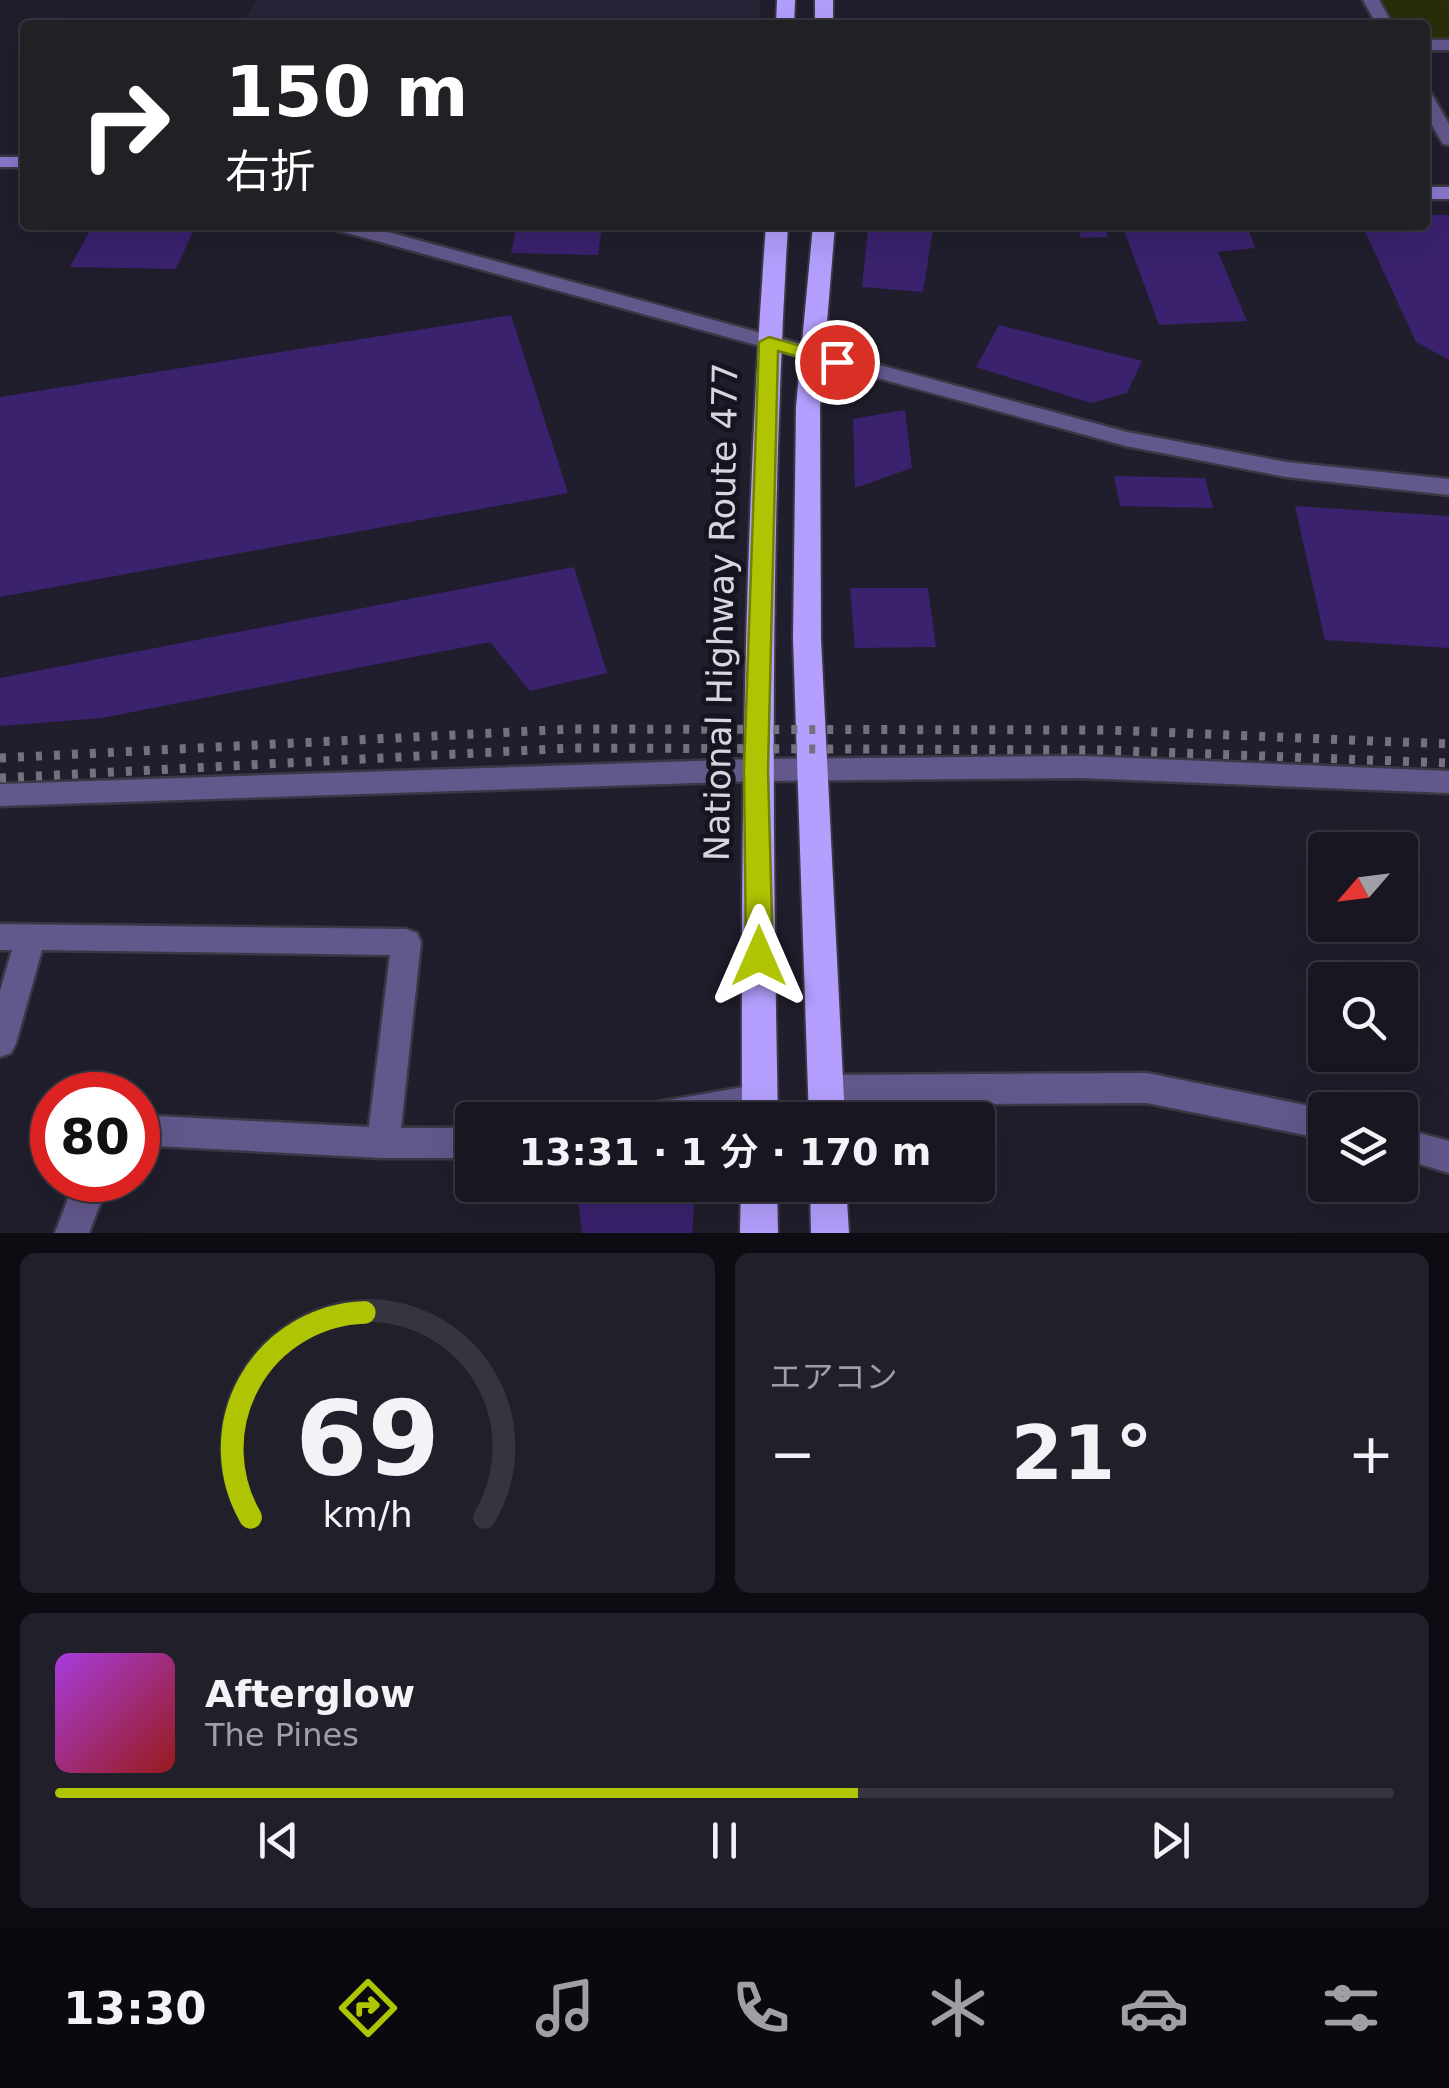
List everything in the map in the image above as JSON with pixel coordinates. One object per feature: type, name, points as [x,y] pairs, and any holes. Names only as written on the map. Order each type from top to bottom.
[{"type":"highway","name":"National Highway Route 477","points":[[760,1102],[756,770],[776,230]]},
{"type":"highway","points":[[824,230],[812,355],[806,640],[826,1102]]},
{"type":"highway","points":[[758,1233],[759,1202]]},
{"type":"highway","points":[[829,1202],[830,1233]]},
{"type":"street","points":[[1430,106],[1449,140]]},
{"type":"street","points":[[358,230],[1108,435],[1242,465],[1328,478],[1449,487]]},
{"type":"street","points":[[0,795],[756,770],[1081,767],[1449,782]]},
{"type":"street","points":[[0,937],[406,942],[383,1143]]},
{"type":"street","points":[[0,1043],[31,938]]},
{"type":"street","points":[[883,1102],[1147,1088],[1308,1121]]},
{"type":"street","points":[[160,1131],[455,1144]]},
{"type":"street","points":[[1418,1148],[1449,1157]]},
{"type":"street","points":[[72,1233],[84,1202]]},
{"type":"shaded area","points":[[256,0],[760,0],[760,20],[246,20]]},
{"type":"green space","points":[[1371,0],[1449,0],[1449,40],[1430,40],[1430,20],[1382,20]]},
{"type":"building","points":[[1430,215],[1449,215],[1449,360],[1416,342],[1364,230],[1430,230]]},
{"type":"building","points":[[90,230],[194,230],[176,269],[70,267]]},
{"type":"building","points":[[516,230],[602,230],[598,255],[511,253]]},
{"type":"building","points":[[868,230],[933,230],[923,292],[862,287]]},
{"type":"building","points":[[1079,230],[1106,230],[1108,237],[1081,238]]},
{"type":"building","points":[[1124,230],[1249,230],[1255,248],[1218,252],[1247,321],[1159,325]]},
{"type":"building","points":[[511,315],[568,493],[0,597],[0,397]]},
{"type":"building","points":[[999,325],[1142,361],[1127,393],[1091,403],[976,367]]},
{"type":"building","points":[[905,410],[912,468],[855,488],[853,419]]},
{"type":"building","points":[[1114,476],[1205,478],[1213,508],[1120,506]]},
{"type":"building","points":[[1295,506],[1449,516],[1449,648],[1325,640]]},
{"type":"building","points":[[574,567],[607,673],[530,691],[490,642],[102,718],[0,726],[0,678]]},
{"type":"building","points":[[850,588],[928,588],[936,647],[855,648]]},
{"type":"building","points":[[578,1202],[695,1202],[692,1233],[582,1233]]},
{"type":"railway","points":[[0,758],[572,729],[1106,730],[1449,744]]},
{"type":"railway","points":[[0,778],[572,748],[1102,750],[1449,763]]},
{"type":"route","points":[[759,956],[756,770],[769,342],[837,362]]}]
